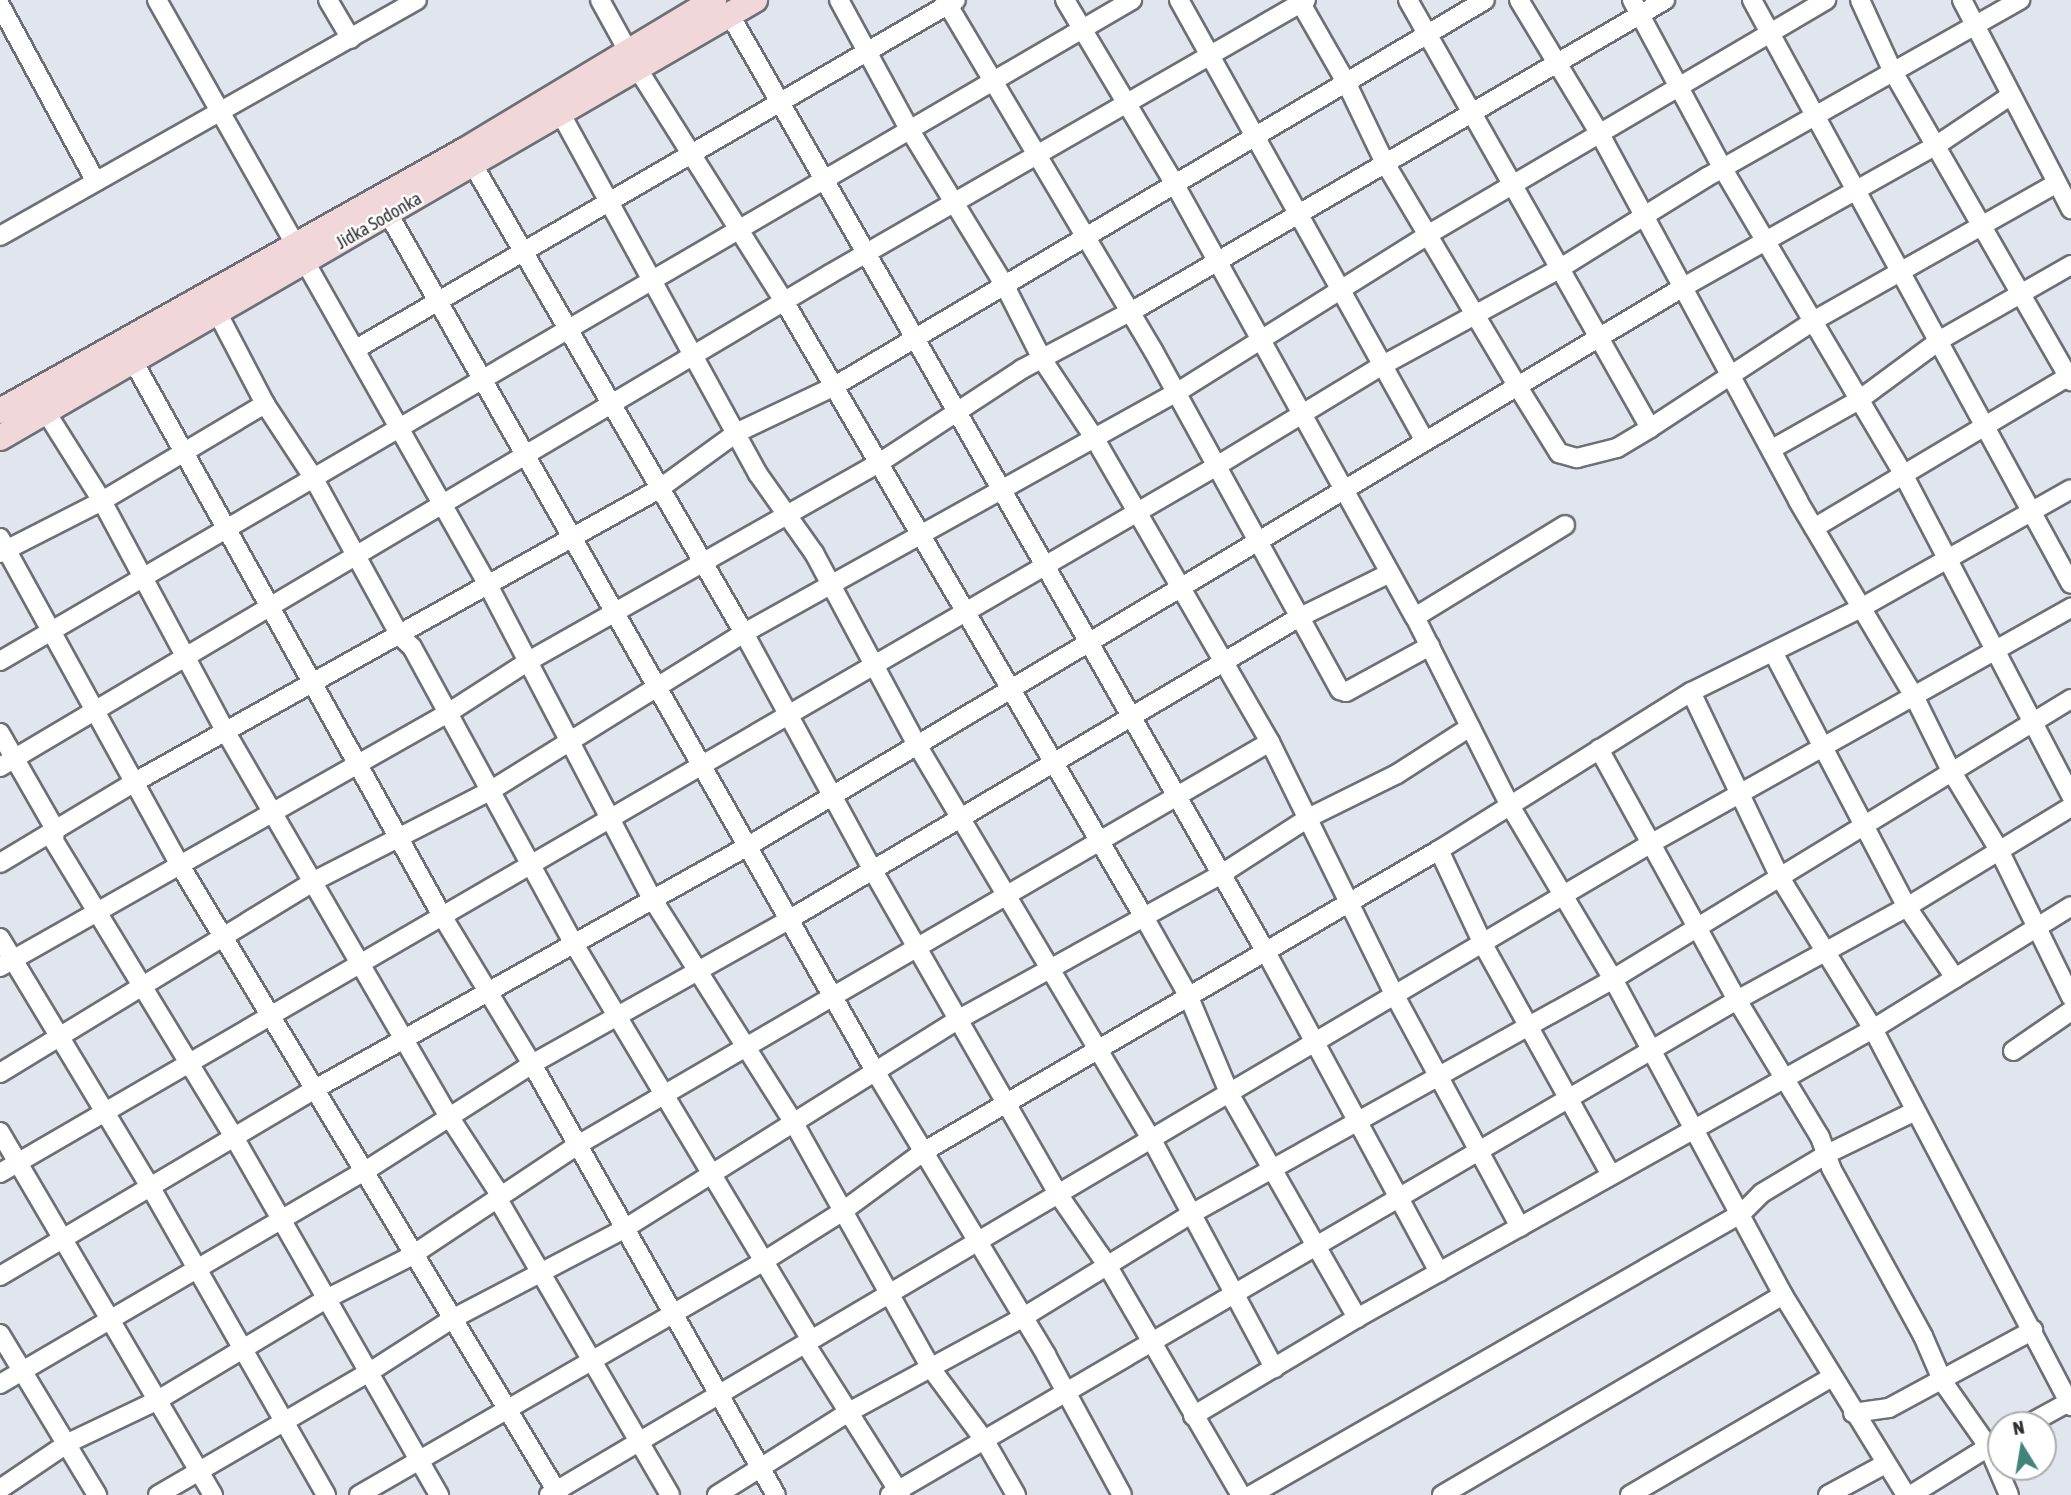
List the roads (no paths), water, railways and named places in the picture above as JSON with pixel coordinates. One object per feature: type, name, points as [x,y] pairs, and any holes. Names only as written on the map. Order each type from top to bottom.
[{"type":"main road","name":"Jidka Sodonka","points":[[0,411],[299,255],[634,62],[722,8],[755,0]]},
{"type":"main road","name":"Jidka Sodonka","points":[[0,438],[217,312],[299,255],[389,215],[469,158],[562,116],[634,62]]},
{"type":"street","points":[[157,0],[488,585],[653,900],[795,1125],[930,1367],[985,1441],[1016,1495]]},
{"type":"street","points":[[328,0],[351,39]]},
{"type":"street","points":[[0,236],[417,0]]},
{"type":"street","points":[[600,0],[690,154],[784,302],[1144,917],[1188,995],[1230,1095],[1274,1167],[1357,1318]]},
{"type":"street","points":[[839,0],[908,127],[1004,284],[1042,359],[1095,439],[1178,588],[1270,742],[1394,994],[1520,1227]]},
{"type":"street","points":[[1065,0],[1174,183],[1302,413],[1388,574],[1415,617],[1509,804],[1613,979],[1693,1129],[1742,1213],[1783,1295],[1885,1464],[1908,1495],[1987,1448]]},
{"type":"street","points":[[0,661],[54,632],[141,575],[229,528],[398,424],[481,379],[652,277],[738,230],[822,177],[1132,0]]},
{"type":"street","points":[[1178,0],[1208,59],[1256,136],[1339,291],[1425,441]]},
{"type":"street","points":[[1408,0],[1511,188],[1650,428]]},
{"type":"street","points":[[0,863],[133,783],[227,734],[573,539],[659,489],[736,433],[833,387],[913,336],[1485,0]]},
{"type":"street","points":[[1519,0],[1601,136],[1729,377],[1772,449],[1814,528],[1914,695],[1950,769],[2000,850],[2071,997]]},
{"type":"street","points":[[6,963],[99,912],[178,862],[361,764],[527,662],[700,561],[879,463],[890,452],[951,418],[955,410],[1042,359],[1473,115],[1558,64],[1636,7],[1665,0]]},
{"type":"street","points":[[1752,0],[1813,117],[1940,340],[2071,584]]},
{"type":"street","points":[[0,1073],[58,1041],[314,881],[490,791],[744,632],[921,537],[1176,393],[1429,234],[1601,136],[1678,87],[1826,0]]},
{"type":"street","points":[[1814,528],[1902,472],[1986,427],[2070,377],[1983,222],[1892,70],[1860,0]]},
{"type":"street","points":[[1962,0],[2055,184],[2071,209]]},
{"type":"street","points":[[0,1173],[105,1115],[441,915],[875,666],[1042,565],[1215,467],[1383,365],[1559,269],[1892,70],[2020,0]]},
{"type":"street","points":[[7,763],[356,559],[443,504],[784,302],[1208,59],[1301,1],[1346,82],[1385,163],[1518,387],[1559,453],[1577,458],[1602,453],[1650,428],[1815,320],[1983,222],[2055,184]]},
{"type":"street","points":[[356,349],[520,251],[782,105],[950,2],[1176,393],[1340,690],[1346,692],[1430,646]]},
{"type":"street","points":[[0,5],[96,183]]},
{"type":"street","points":[[1636,7],[1723,169],[1815,320],[1902,472],[2071,795]]},
{"type":"street","points":[[722,8],[782,105],[1042,565],[1266,952],[1397,1199],[1440,1272]]},
{"type":"street","points":[[0,1276],[64,1241],[315,1089],[405,1041],[750,845],[916,743],[1090,645],[1178,588],[1258,543],[1343,489],[1680,289],[1767,244],[1937,145],[2010,96]]},
{"type":"street","points":[[562,116],[697,355],[736,433],[786,516],[834,585],[916,743],[1152,1140],[1274,1368]]},
{"type":"street","points":[[469,158],[520,251],[744,632],[872,869],[961,1018],[1058,1194],[1107,1265],[1241,1495]]},
{"type":"street","points":[[389,215],[614,613],[750,845],[875,1071],[978,1241],[1122,1495]]},
{"type":"street","points":[[1772,449],[1860,400],[1940,340],[2071,265]]},
{"type":"street","points":[[217,312],[265,404],[313,477],[400,636],[448,713],[574,944],[810,1339],[808,1348],[897,1493],[1737,1000],[1907,907],[2071,807]]},
{"type":"street","points":[[132,359],[361,764],[441,915],[532,1065],[776,1495]]},
{"type":"street","points":[[265,404],[102,501],[2,547],[54,632],[133,783],[178,862],[365,1171],[411,1256],[452,1319],[555,1494],[889,1292],[1315,1045],[1394,994],[1484,946],[1650,844],[1825,749],[1914,695],[2071,608]]},
{"type":"street","points":[[46,412],[102,501],[188,656],[227,734],[450,1118],[497,1190],[499,1201],[540,1272],[596,1360],[670,1495]]},
{"type":"street","points":[[359,1495],[764,1261],[843,1212],[923,1152],[1008,1105],[1188,995],[1439,850],[1691,692],[1861,608],[1950,560],[2071,489]]},
{"type":"street","points":[[1415,617],[1564,526]]},
{"type":"street","points":[[0,1384],[112,1320],[193,1268],[365,1171],[532,1065],[790,919],[959,816],[1298,618],[1388,574]]},
{"type":"street","points":[[1773,652],[1907,907],[1955,978]]},
{"type":"street","points":[[1691,692],[1779,876],[1873,1029],[2070,1404]]},
{"type":"street","points":[[718,1495],[849,1412],[1022,1318],[1193,1213],[1358,1122],[1528,1023],[1613,979],[1950,769],[2071,699]]},
{"type":"street","points":[[158,1495],[368,1373],[452,1319],[624,1229],[712,1177],[961,1018],[1220,875],[1308,818],[1397,774],[1470,727]]},
{"type":"street","points":[[0,733],[7,763],[55,829],[54,841],[234,1137],[439,1495]]},
{"type":"street","points":[[0,1489],[68,1443],[158,1400],[326,1299],[411,1256],[499,1201],[509,1186],[744,1045],[831,993],[919,947],[1270,742]]},
{"type":"street","points":[[1599,749],[1737,1000],[1786,1077],[1828,1154],[1831,1168],[1923,1336],[1943,1382],[1987,1434]]},
{"type":"street","points":[[1439,850],[1484,946],[1610,1173]]},
{"type":"street","points":[[1193,1416],[1357,1318],[1610,1173],[1873,1029],[2036,925],[2071,906]]},
{"type":"street","points":[[0,938],[6,963],[151,1188],[193,1268],[326,1495]]},
{"type":"street","points":[[2012,1051],[2071,1011]]},
{"type":"street","points":[[1251,1495],[1742,1213],[1762,1193],[1828,1154],[1915,1111]]},
{"type":"street","points":[[0,1132],[186,1444],[197,1470],[213,1495]]},
{"type":"street","points":[[1442,1495],[1783,1295]]},
{"type":"street","points":[[1853,1413],[1888,1408],[1943,1382],[2033,1330]]},
{"type":"street","points":[[0,1334],[20,1372],[68,1443],[97,1495]]},
{"type":"street","points":[[1630,1495],[1832,1377]]},
{"type":"street","points":[[1828,1495],[1885,1464]]}]
